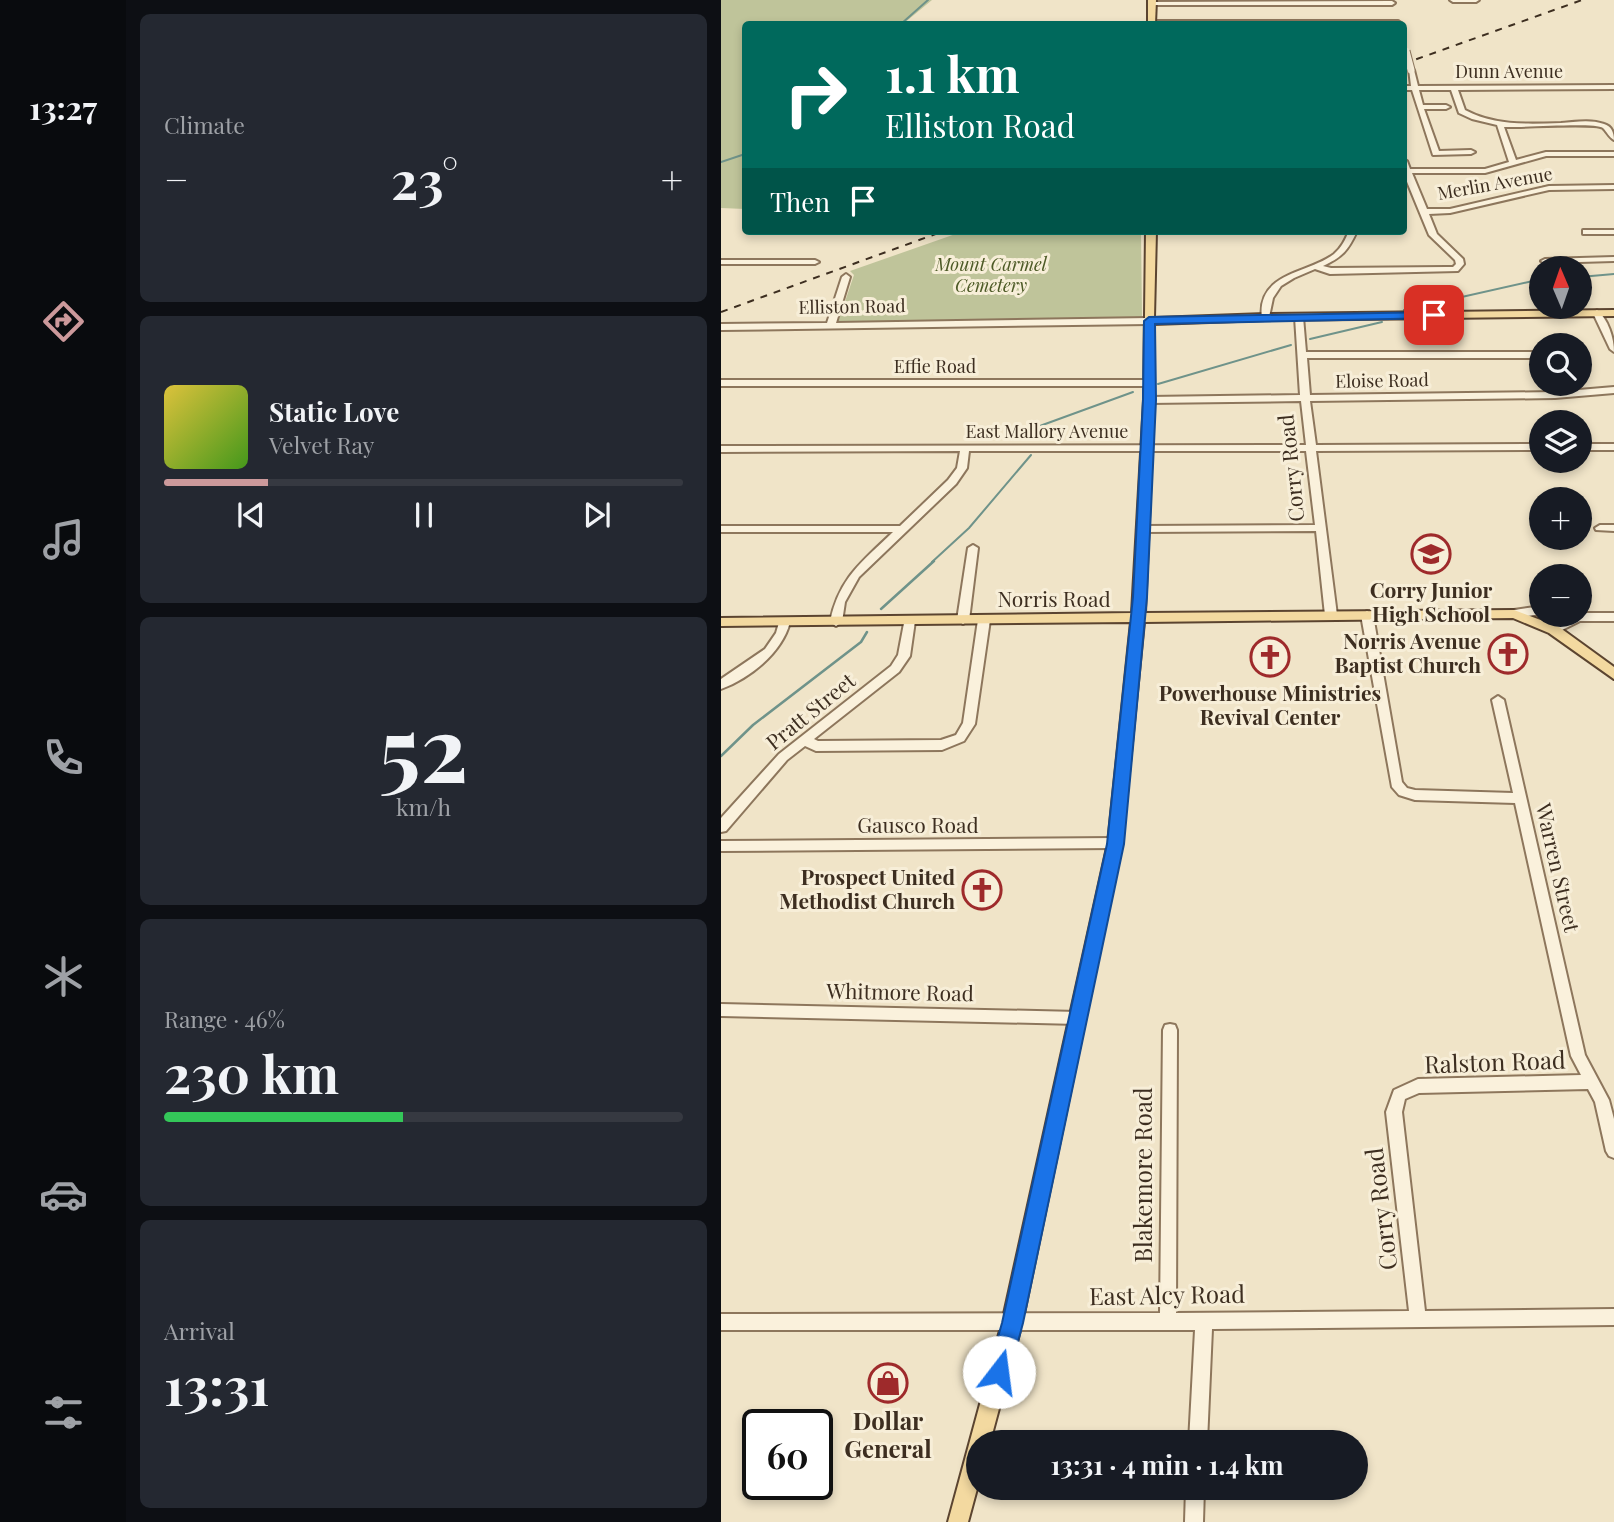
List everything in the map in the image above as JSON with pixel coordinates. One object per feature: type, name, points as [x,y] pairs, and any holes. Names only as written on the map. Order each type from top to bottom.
[{"type":"main road","points":[[1152,2],[1152,21]]},
{"type":"main road","points":[[983,1430],[1012,1323],[1115,844],[1139,619],[1148,447],[1151,235]]},
{"type":"main road","name":"Elliston Road","points":[[1149,321],[1614,313]]},
{"type":"main road","name":"Norris Road","points":[[721,622],[1514,614],[1554,629],[1614,674]]},
{"type":"main road","points":[[958,1522],[966,1492]]},
{"type":"street","points":[[1454,0],[1476,0]]},
{"type":"street","points":[[1152,2],[1391,1],[1397,21]]},
{"type":"street","points":[[1272,2],[1275,21]]},
{"type":"street","points":[[1407,55],[1419,107],[1436,153],[1471,152]]},
{"type":"street","name":"Dunn Avenue","points":[[1407,88],[1614,87]]},
{"type":"street","points":[[1454,88],[1462,111],[1473,117],[1500,124],[1593,123],[1605,126],[1614,138]]},
{"type":"street","points":[[1419,107],[1446,107]]},
{"type":"street","points":[[1500,124],[1513,163]]},
{"type":"street","points":[[1407,165],[1485,171],[1546,154],[1614,154]]},
{"type":"street","points":[[1315,266],[1330,271],[1433,270],[1455,269],[1460,264],[1459,259],[1433,235],[1407,170]]},
{"type":"street","name":"Merlin Avenue","points":[[1423,212],[1450,211],[1549,188],[1614,187]]},
{"type":"street","points":[[1586,232],[1614,232]]},
{"type":"street","points":[[1265,317],[1271,288],[1282,280],[1339,254],[1350,244],[1352,235]]},
{"type":"street","points":[[1593,260],[1614,259]]},
{"type":"street","points":[[721,262],[815,262]]},
{"type":"street","points":[[831,325],[846,277]]},
{"type":"street","points":[[1597,313],[1614,349]]},
{"type":"street","name":"Corry Road","points":[[1299,317],[1319,528],[1331,615]]},
{"type":"street","name":"Elliston Road","points":[[721,327],[1149,321]]},
{"type":"street","points":[[1302,355],[1529,355]]},
{"type":"street","name":"Effie Road","points":[[721,383],[1149,383]]},
{"type":"street","name":"Eloise Road","points":[[1149,400],[1555,395],[1614,390]]},
{"type":"street","name":"East Mallory Avenue","points":[[721,449],[1529,447]]},
{"type":"street","points":[[1592,447],[1614,447]]},
{"type":"street","points":[[836,622],[840,602],[855,575],[952,482],[962,468],[965,448]]},
{"type":"street","points":[[1142,529],[1319,528]]},
{"type":"street","points":[[1600,528],[1614,528]]},
{"type":"street","points":[[721,529],[905,529]]},
{"type":"street","points":[[963,620],[973,548]]},
{"type":"street","name":"Norris Road","points":[[1514,614],[1529,612]]},
{"type":"street","name":"Warren Street","points":[[1367,615],[1396,784],[1403,792],[1415,795],[1520,798],[1578,1056],[1602,1100],[1614,1151]]},
{"type":"street","points":[[1592,616],[1614,617]]},
{"type":"street","points":[[804,740],[816,746],[942,745],[960,738],[969,724],[984,620]]},
{"type":"street","name":"Pratt Street","points":[[721,827],[783,757],[895,669],[904,656],[909,621]]},
{"type":"street","points":[[721,685],[775,646],[782,637],[784,622]]},
{"type":"street","points":[[1498,700],[1520,798]]},
{"type":"street","name":"Gausco Road","points":[[721,846],[1115,844]]},
{"type":"street","name":"Whitmore Road","points":[[721,1010],[1078,1018]]},
{"type":"street","name":"Blakemore Road","points":[[1168,1321],[1170,1030]]},
{"type":"street","name":"Ralston Road","points":[[1399,1095],[1418,1086],[1593,1082]]},
{"type":"street","name":"Corry Road","points":[[1399,1095],[1394,1112],[1418,1318]]},
{"type":"street","name":"East Alcy Road","points":[[721,1322],[1012,1323],[1614,1317]]},
{"type":"street","points":[[1199,1430],[1204,1320]]},
{"type":"street","points":[[1194,1522],[1195,1500]]},
{"type":"green space","points":[[721,0],[932,0],[907,21],[742,21],[742,209],[721,208]]},
{"type":"green space","name":"Mount Carmel Cemetery","points":[[953,235],[1141,235],[1142,317],[838,322],[854,275],[850,271]]},
{"type":"waterway","points":[[904,21],[928,0]]},
{"type":"waterway","points":[[721,162],[742,155]]},
{"type":"waterway","points":[[1593,276],[1614,274]]},
{"type":"waterway","points":[[1404,310],[1529,282]]},
{"type":"waterway","points":[[1310,339],[1382,322]]},
{"type":"waterway","points":[[1158,384],[1291,345]]},
{"type":"waterway","points":[[1035,439],[1037,427],[1133,392]]},
{"type":"waterway","points":[[932,562],[969,528],[1031,455]]},
{"type":"waterway","points":[[881,609],[934,561]]},
{"type":"waterway","points":[[721,756],[753,725],[861,642],[867,632]]},
{"type":"railway","points":[[1407,63],[1582,0]]},
{"type":"railway","points":[[721,312],[933,235]]},
{"type":"place","name":"Corry Junior High School","points":[[1431,554]]},
{"type":"place","name":"Norris Avenue Baptist Church","points":[[1508,654]]},
{"type":"place","name":"Powerhouse Ministries Revival Center","points":[[1270,657]]},
{"type":"place","name":"Prospect United Methodist Church","points":[[982,890]]},
{"type":"place","name":"Dollar General","points":[[888,1383]]},
{"type":"route","points":[[999,1372],[1012,1323],[1115,844],[1139,619],[1148,447],[1149,321],[1434,315]]}]
